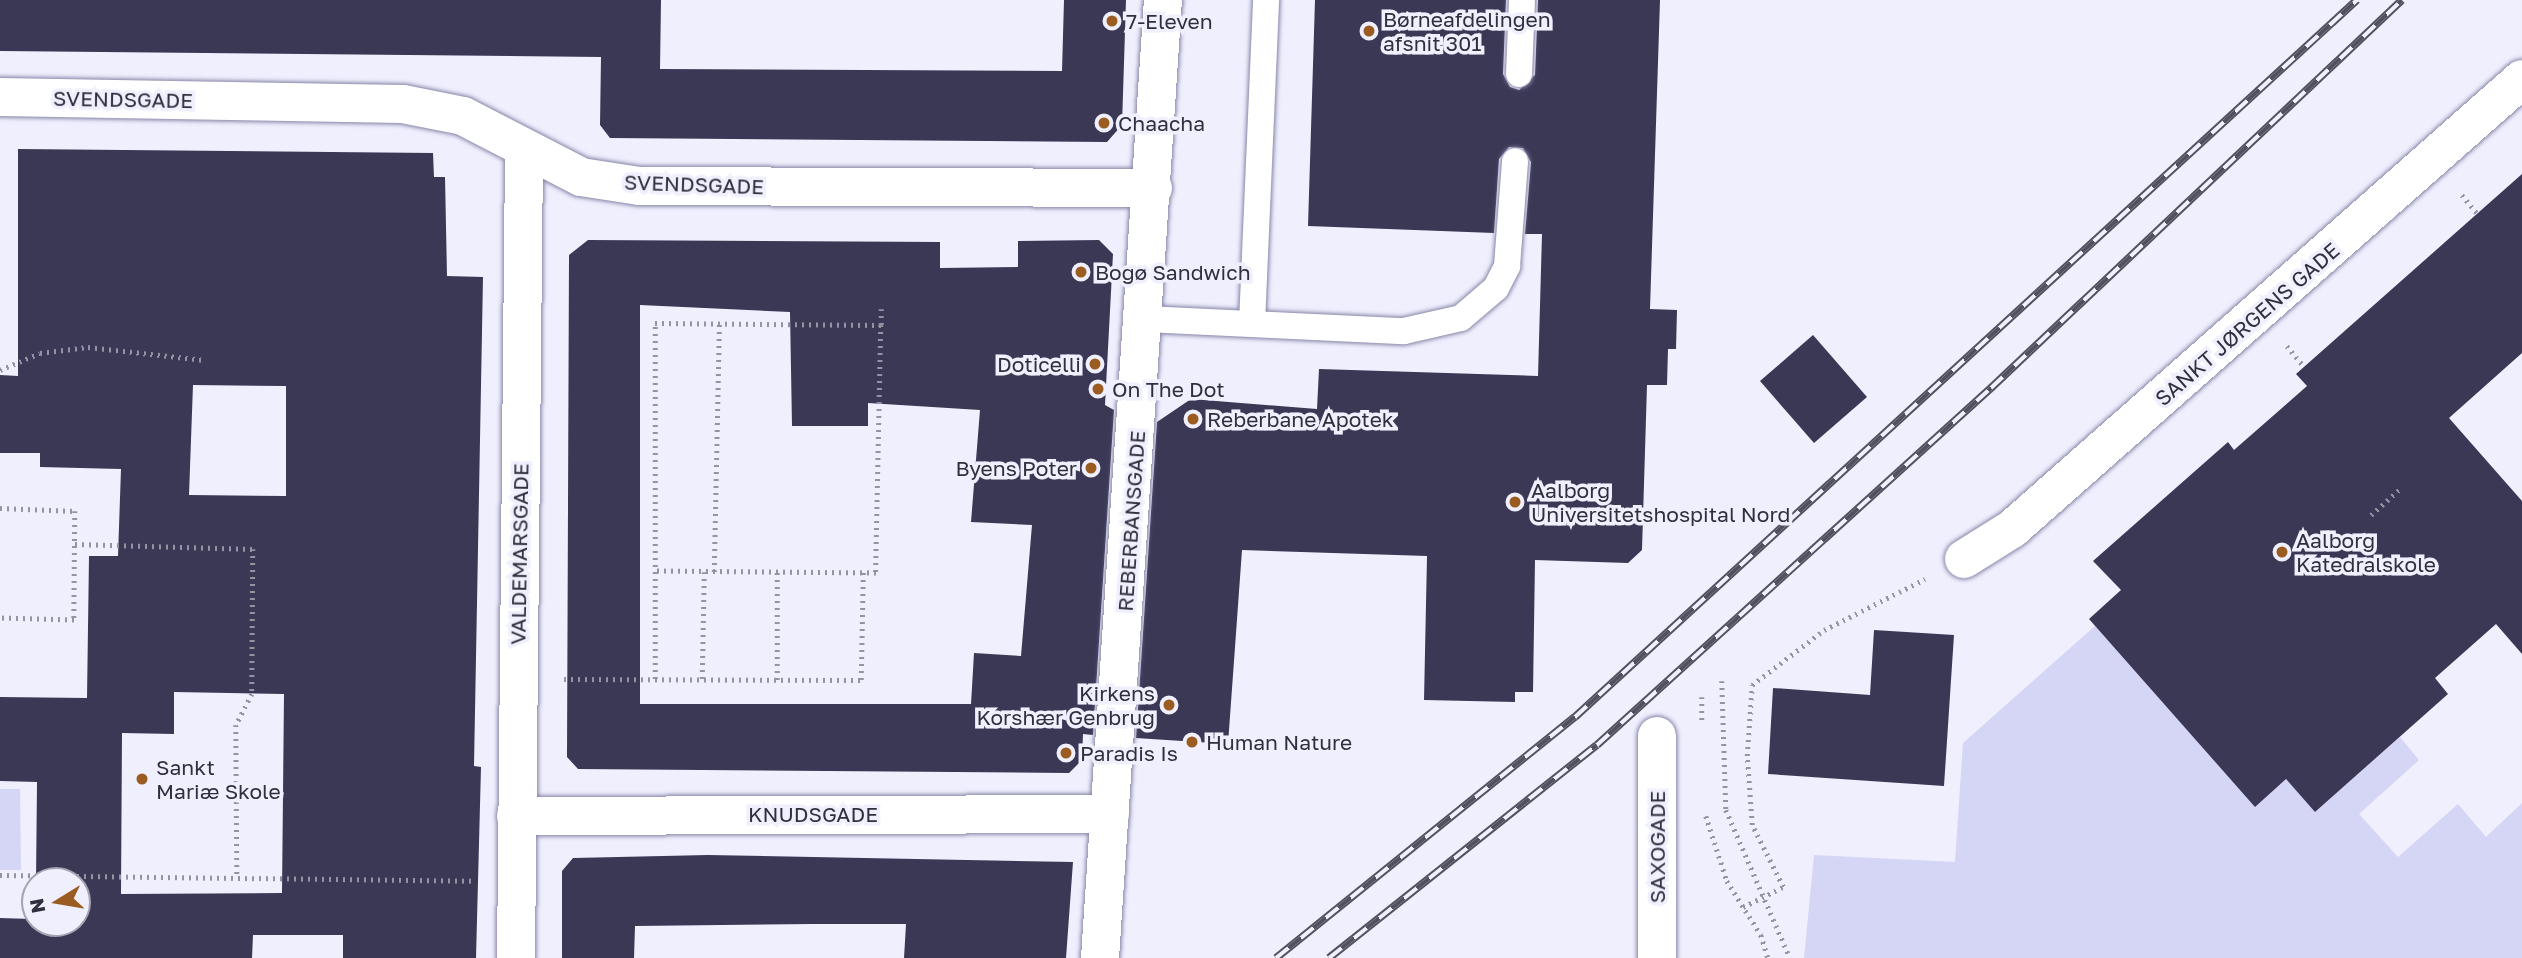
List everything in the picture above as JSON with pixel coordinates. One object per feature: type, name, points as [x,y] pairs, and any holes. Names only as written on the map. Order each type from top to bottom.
[{"type":"street","name":"REBERBANSGADE","points":[[1100,958],[1145,319],[1163,0]]},
{"type":"street","name":"SANKT JØRGENS GADE","points":[[1964,559],[2012,529],[2522,79]]},
{"type":"street","name":"SVENDSGADE","points":[[0,97],[403,104],[464,116],[581,177],[639,186],[1153,188]]},
{"type":"street","name":"VALDEMARSGADE","points":[[516,958],[524,149]]},
{"type":"street","name":"SAXOGADE","points":[[1657,736],[1657,958]]},
{"type":"street","name":"KNUDSGADE","points":[[516,816],[1110,814]]},
{"type":"lane","points":[[1252,323],[1266,0]]},
{"type":"lane","points":[[1519,74],[1522,0]]},
{"type":"lane","points":[[1145,319],[1414,330],[1433,328],[1468,313],[1496,288],[1507,266],[1515,161]]},
{"type":"path","points":[[655,571],[876,573],[881,309]]},
{"type":"path","points":[[655,679],[655,323],[881,325]]},
{"type":"path","points":[[714,572],[719,324]]},
{"type":"path","points":[[0,370],[40,353],[88,347],[204,360]]},
{"type":"path","points":[[2371,515],[2399,489]]},
{"type":"path","points":[[0,508],[75,511],[74,620],[0,618]]},
{"type":"path","points":[[75,544],[253,549],[252,694],[236,725],[237,876]]},
{"type":"path","points":[[1743,907],[1783,887],[1752,825],[1747,756],[1752,685],[1824,630],[1964,559]]},
{"type":"path","points":[[702,679],[704,572]]},
{"type":"path","points":[[777,572],[777,680]]},
{"type":"path","points":[[517,679],[861,680],[863,572]]},
{"type":"path","points":[[1721,681],[1726,810],[1790,958]]},
{"type":"path","points":[[1702,697],[1702,724]]},
{"type":"path","points":[[1704,801],[1712,844],[1768,958]]},
{"type":"path","points":[[0,875],[237,876],[516,882]]},
{"type":"shaded area","points":[[2095,626],[2255,806],[2286,779],[2315,812],[2400,737],[2419,760],[2359,814],[2398,857],[2458,804],[2486,837],[2522,803],[2522,958],[1804,958],[1814,855],[1955,862],[1963,743]]},
{"type":"shaded area","points":[[0,789],[20,789],[21,870],[0,870]]},
{"type":"building","points":[[0,0],[661,0],[660,69],[1062,71],[1064,0],[1126,0],[1122,125],[1107,142],[610,138],[600,125],[601,57],[0,51]]},
{"type":"building","points":[[1315,0],[1506,0],[1503,74],[1510,87],[1519,90],[1535,75],[1538,0],[1660,0],[1650,309],[1677,310],[1676,349],[1668,349],[1667,385],[1647,385],[1642,550],[1628,563],[1535,560],[1533,692],[1515,692],[1515,702],[1424,700],[1427,556],[1242,550],[1228,744],[1136,738],[1157,422],[1191,399],[1317,409],[1319,369],[1538,376],[1542,234],[1525,234],[1531,162],[1523,148],[1509,147],[1499,159],[1494,233],[1308,226]]},
{"type":"building","points":[[18,149],[433,153],[434,177],[445,177],[447,276],[483,277],[474,766],[481,767],[476,958],[343,958],[343,935],[253,935],[252,958],[0,958],[0,918],[21,919],[21,937],[91,937],[91,867],[36,867],[37,782],[0,781],[0,697],[87,698],[89,556],[118,556],[121,469],[40,467],[40,453],[0,453],[0,375],[18,376]],"holes":[[[193,385],[286,386],[286,496],[189,495]],[[174,692],[284,694],[282,893],[121,894],[122,733],[174,734]]]},
{"type":"building","points":[[2522,174],[2522,353],[2449,418],[2522,501],[2522,654],[2496,624],[2435,678],[2448,694],[2315,812],[2286,779],[2255,807],[2089,619],[2121,590],[2093,561],[2228,442],[2234,450],[2307,386],[2296,374]]},
{"type":"building","points":[[588,240],[940,242],[940,268],[1018,267],[1018,241],[1099,240],[1113,254],[1105,405],[1114,410],[1093,735],[1083,734],[1082,760],[1069,773],[578,769],[567,757],[569,255]],"holes":[[[640,305],[790,312],[792,426],[868,426],[868,403],[980,410],[971,522],[1032,525],[1021,656],[974,653],[971,704],[640,704]]]},
{"type":"building","points":[[1813,335],[1867,397],[1814,443],[1760,381]]},
{"type":"building","points":[[1874,630],[1954,635],[1944,786],[1768,774],[1773,688],[1870,695]]},
{"type":"building","points":[[708,855],[1073,862],[1066,958],[904,958],[906,924],[812,924],[635,926],[634,958],[562,958],[562,871],[573,858]]},
{"type":"railway","points":[[1276,958],[1575,717],[2357,0]]},
{"type":"railway","points":[[1329,958],[1597,745],[1991,388],[2402,0]]},
{"type":"place","name":"7-Eleven","points":[[1112,21]]},
{"type":"place","name":"Børneafdelingen afsnit 301","points":[[1369,31]]},
{"type":"place","name":"Chaacha","points":[[1104,123]]},
{"type":"place","name":"Bogø Sandwich","points":[[1081,272]]},
{"type":"place","name":"Doticelli","points":[[1095,364]]},
{"type":"place","name":"On The Dot","points":[[1098,389]]},
{"type":"place","name":"Reberbane Apotek","points":[[1193,419]]},
{"type":"place","name":"Byens Poter","points":[[1091,468]]},
{"type":"place","name":"Aalborg Universitetshospital Nord","points":[[1515,502]]},
{"type":"place","name":"Aalborg Katedralskole","points":[[2282,552]]},
{"type":"place","name":"Kirkens Korshær Genbrug","points":[[1169,705]]},
{"type":"place","name":"Human Nature","points":[[1192,742]]},
{"type":"place","name":"Paradis Is","points":[[1066,753]]},
{"type":"place","name":"Sankt Mariæ Skole","points":[[142,779]]}]
